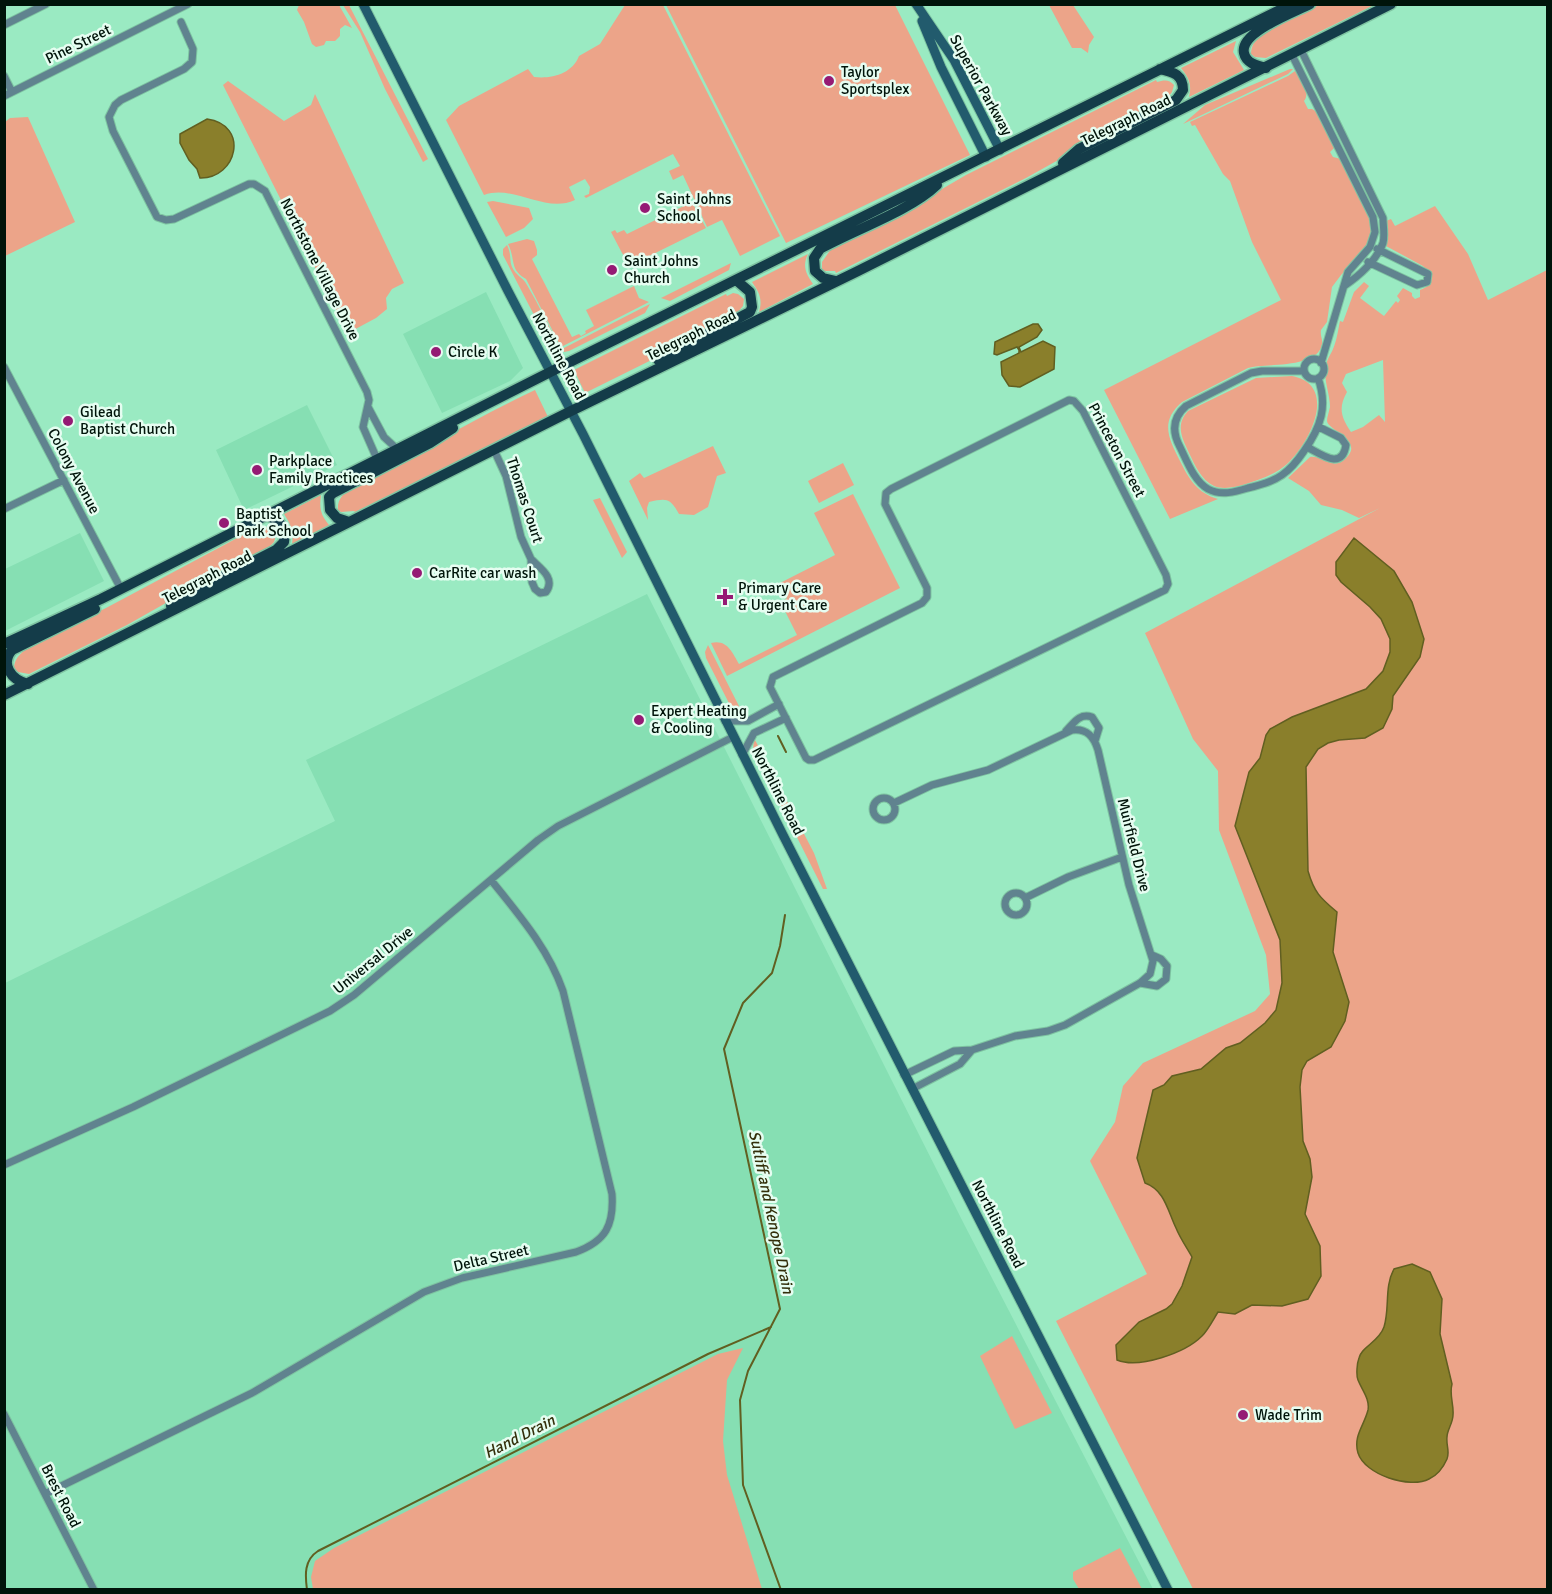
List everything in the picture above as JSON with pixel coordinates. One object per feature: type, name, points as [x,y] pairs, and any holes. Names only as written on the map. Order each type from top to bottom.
[{"type":"main road","name":"Northline Road","points":[[363,4],[571,411],[904,1075],[1168,1590]]},
{"type":"main road","name":"Superior Parkway","points":[[916,4],[954,60],[1000,150]]},
{"type":"main road","name":"Superior Parkway","points":[[916,4],[941,67],[986,157]]},
{"type":"main road","name":"Telegraph Road","points":[[4,644],[121,589],[550,372],[1292,4]]},
{"type":"main road","points":[[1266,68],[1247,59],[1244,52],[1246,41],[1258,30],[1310,4]]},
{"type":"main road","name":"Telegraph Road","points":[[4,695],[597,398],[1297,53],[1391,4]]},
{"type":"main road","points":[[1047,176],[1080,150],[1176,100],[1183,90],[1182,80],[1173,72],[1160,69]]},
{"type":"main road","points":[[837,281],[823,278],[815,271],[814,258],[820,249],[911,203],[929,192],[945,177]]},
{"type":"main road","points":[[597,398],[615,382],[745,316],[752,307],[752,300],[745,287],[736,280]]},
{"type":"main road","points":[[349,522],[337,518],[330,510],[329,497],[333,493],[457,426],[463,416]]},
{"type":"main road","points":[[151,621],[186,595],[276,550],[284,542],[284,529],[279,521],[266,515]]},
{"type":"main road","points":[[28,684],[15,679],[7,670],[7,656],[12,650],[105,604],[132,583]]},
{"type":"street","points":[[4,25],[46,4]]},
{"type":"street","name":"Pine Street","points":[[4,96],[188,4]]},
{"type":"street","name":"Northstone Village Drive","points":[[181,22],[193,49],[192,62],[184,69],[115,105],[109,117],[113,131],[157,216],[166,220],[174,219],[249,184],[254,184],[265,191],[367,392],[369,400],[363,427],[378,459]]},
{"type":"street","points":[[1297,53],[1348,145],[1383,218],[1383,242],[1379,250],[1357,277],[1344,286]]},
{"type":"street","points":[[1297,53],[1339,149],[1373,217],[1375,232],[1370,247],[1348,272],[1336,306],[1330,338],[1321,363],[1323,371],[1318,378],[1324,403],[1319,427],[1307,447],[1294,465],[1274,480],[1225,494],[1211,490],[1198,481],[1178,442],[1174,428],[1176,417],[1186,406],[1251,373],[1304,371]]},
{"type":"street","points":[[4,76],[12,92]]},
{"type":"street","points":[[1339,149],[1348,145]]},
{"type":"street","points":[[1361,258],[1417,285],[1427,282],[1428,274],[1370,247]]},
{"type":"street","points":[[1318,378],[1309,378],[1304,371],[1305,365],[1310,360],[1321,363]]},
{"type":"street","name":"Colony Avenue","points":[[6,372],[121,589]]},
{"type":"street","name":"Princeton Street","points":[[1074,401],[1079,406],[1166,575],[1168,584],[1165,590],[814,760],[806,758],[786,718],[770,687],[773,677],[922,603],[927,597],[927,588],[885,504],[888,491],[1063,402],[1074,401]]},
{"type":"street","name":"Northstone Village Drive","points":[[368,407],[384,437],[397,449]]},
{"type":"street","points":[[1307,447],[1332,459],[1339,458],[1344,452],[1346,445],[1344,441],[1319,427]]},
{"type":"street","name":"Thomas Court","points":[[494,450],[506,476],[521,537],[531,559]]},
{"type":"street","points":[[4,509],[64,480]]},
{"type":"street","points":[[725,721],[747,721],[779,704]]},
{"type":"street","name":"Muirfield Drive","points":[[1066,731],[1086,715],[1092,717],[1099,729],[1095,741],[1122,857],[1152,955],[1161,958],[1167,966],[1166,979],[1157,986],[1140,983]]},
{"type":"street","points":[[742,754],[754,733],[786,718]]},
{"type":"street","points":[[894,803],[932,785],[988,770],[1066,731],[1080,729],[1087,732],[1095,741]]},
{"type":"street","name":"Universal Drive","points":[[4,1166],[139,1104],[330,1011],[354,994],[538,840],[558,826],[733,737]]},
{"type":"street","points":[[1025,898],[1068,877],[1122,857]]},
{"type":"street","name":"Delta Street","points":[[45,1494],[252,1393],[424,1292],[462,1278],[576,1252],[593,1245],[604,1234],[611,1217],[612,1194],[564,992],[555,969],[539,941],[491,880]]},
{"type":"street","points":[[904,1075],[954,1051],[972,1050],[1015,1036],[1048,1031],[1065,1025],[1148,977],[1152,971],[1152,955]]},
{"type":"street","points":[[912,1089],[960,1064],[972,1050]]},
{"type":"street","name":"Brest Road","points":[[4,1414],[94,1590]]},
{"type":"shaded area","points":[[299,5],[339,5],[352,28],[345,25],[340,29],[340,36],[335,41],[326,41],[324,45],[316,47],[312,44],[297,10]]},
{"type":"shaded area","points":[[343,5],[349,5],[428,159],[423,162],[385,89],[360,32]]},
{"type":"shaded area","points":[[625,5],[663,5],[780,236],[740,256],[722,220],[707,227],[683,175],[673,180],[669,171],[680,166],[673,154],[586,198],[584,196],[589,194],[590,187],[585,179],[569,187],[575,200],[564,203],[552,204],[507,193],[484,195],[446,120],[459,106],[528,69],[534,77],[554,76],[566,71],[572,67],[579,56],[600,44]]},
{"type":"shaded area","points":[[666,5],[895,5],[970,155],[786,243]]},
{"type":"shaded area","points":[[1049,5],[1073,5],[1094,37],[1089,45],[1088,53],[1081,48],[1072,48]]},
{"type":"shaded area","points":[[1319,5],[1374,5],[1266,58],[1255,57],[1251,54],[1253,44],[1265,33],[1264,31]]},
{"type":"shaded area","points":[[1236,41],[1233,52],[1244,70],[1189,97],[1189,81],[1181,68]]},
{"type":"shaded area","points":[[1293,69],[1288,74],[1183,124],[1205,105]]},
{"type":"shaded area","points":[[1295,71],[1306,90],[1304,101],[1308,109],[1317,112],[1335,147],[1330,152],[1333,157],[1341,159],[1370,216],[1372,228],[1367,247],[1332,287],[1327,322],[1321,330],[1322,342],[1318,352],[1311,358],[1290,364],[1248,368],[1182,402],[1175,409],[1168,430],[1176,453],[1194,484],[1204,493],[1218,499],[1170,519],[1104,390],[1281,300],[1252,242],[1230,181],[1223,174],[1195,125],[1192,126],[1190,122]]},
{"type":"shaded area","points":[[1156,80],[1157,82],[1168,81],[1174,85],[1166,100],[1026,178],[836,273],[822,269],[822,262],[831,249],[966,175]]},
{"type":"shaded area","points":[[228,81],[284,121],[311,105],[315,94],[404,283],[392,289],[386,298],[387,309],[376,318],[348,333],[223,85]]},
{"type":"shaded area","points":[[28,117],[75,222],[5,256],[5,122],[10,118]]},
{"type":"shaded area","points":[[207,119],[221,123],[229,131],[234,151],[223,170],[213,176],[200,178],[197,169],[180,143],[180,134]]},
{"type":"shaded area","points":[[493,201],[529,208],[533,219],[524,228],[506,237],[487,202]]},
{"type":"shaded area","points":[[692,202],[706,228],[631,265],[611,232],[615,230],[617,233],[624,230],[627,234]]},
{"type":"shaded area","points":[[1435,206],[1468,254],[1488,300],[1547,270],[1547,1589],[1193,1589],[1056,1321],[1147,1274],[1090,1161],[1115,1122],[1123,1086],[1143,1063],[1255,1011],[1270,994],[1266,955],[1219,830],[1218,771],[1193,739],[1145,633],[1380,508],[1359,518],[1342,510],[1321,505],[1309,491],[1288,478],[1310,457],[1340,463],[1350,453],[1349,442],[1327,421],[1330,407],[1325,371],[1336,342],[1340,321],[1343,322],[1354,292],[1364,282],[1369,286],[1360,298],[1384,316],[1396,301],[1398,303],[1400,300],[1397,296],[1403,288],[1412,293],[1415,299],[1420,297],[1420,290],[1425,288],[1430,280],[1430,274],[1423,266],[1386,246],[1386,221],[1391,219],[1395,226]],"holes":[[[1383,360],[1385,422],[1379,415],[1363,427],[1351,432],[1343,417],[1342,408],[1347,392],[1342,383],[1346,374]]]},
{"type":"shaded area","points":[[527,239],[534,241],[537,255],[532,259],[572,337],[579,334],[581,336],[594,326],[586,310],[634,286],[639,298],[649,302],[561,347],[526,279],[517,272],[514,264],[508,244]]},
{"type":"shaded area","points":[[507,245],[512,267],[527,285],[560,348],[555,350],[550,346],[503,255],[503,249]]},
{"type":"shaded area","points":[[808,254],[805,262],[806,270],[813,284],[759,312],[760,296],[752,282]]},
{"type":"shaded area","points":[[731,263],[729,270],[670,301],[661,298]]},
{"type":"shaded area","points":[[486,292],[523,368],[510,381],[442,413],[403,334]]},
{"type":"shaded area","points":[[733,293],[744,299],[743,306],[730,321],[585,393],[574,370],[726,294],[727,296]]},
{"type":"shaded area","points":[[650,304],[645,313],[569,351],[564,352],[562,349]]},
{"type":"shaded area","points":[[1033,324],[1038,324],[1042,330],[1037,337],[1019,347],[1021,352],[1043,341],[1055,347],[1054,369],[1020,387],[1009,386],[1002,375],[1001,362],[1019,353],[1019,350],[1017,347],[997,355],[994,354],[995,342]]},
{"type":"shaded area","points":[[1292,376],[1306,382],[1314,391],[1317,402],[1316,416],[1311,429],[1296,455],[1278,471],[1246,484],[1226,488],[1209,483],[1196,467],[1182,437],[1181,426],[1184,416],[1188,411],[1256,378]]},
{"type":"shaded area","points":[[535,390],[548,417],[355,512],[338,510],[340,500],[350,488]]},
{"type":"shaded area","points":[[307,405],[337,465],[244,510],[216,450]]},
{"type":"shaded area","points":[[713,446],[726,473],[717,476],[708,507],[694,515],[679,514],[667,500],[649,502],[648,520],[629,481],[640,473],[644,478]]},
{"type":"shaded area","points":[[843,463],[854,485],[819,503],[808,481]]},
{"type":"shaded area","points":[[853,494],[900,588],[727,676],[711,643],[717,642],[725,645],[739,664],[797,635],[781,603],[787,598],[780,583],[835,555],[814,513]]},
{"type":"shaded area","points":[[321,495],[321,512],[329,525],[292,544],[293,535],[284,514]]},
{"type":"shaded area","points":[[600,498],[627,552],[622,558],[593,500]]},
{"type":"shaded area","points":[[258,527],[270,527],[277,532],[274,542],[268,548],[127,625],[29,674],[14,669],[16,660],[27,646],[106,608]]},
{"type":"shaded area","points":[[80,533],[104,581],[5,631],[5,569]]},
{"type":"shaded area","points":[[1354,538],[1394,571],[1412,602],[1424,639],[1420,657],[1393,696],[1392,709],[1383,728],[1365,738],[1328,743],[1318,749],[1306,767],[1308,871],[1318,894],[1337,912],[1333,952],[1349,1002],[1345,1021],[1331,1047],[1307,1061],[1302,1070],[1300,1087],[1303,1141],[1310,1159],[1312,1177],[1305,1214],[1320,1246],[1321,1276],[1308,1299],[1282,1306],[1252,1305],[1235,1314],[1218,1312],[1202,1336],[1185,1348],[1149,1361],[1117,1360],[1116,1345],[1139,1322],[1172,1304],[1182,1286],[1192,1257],[1161,1196],[1152,1186],[1145,1183],[1137,1158],[1153,1090],[1164,1085],[1172,1076],[1201,1069],[1226,1048],[1240,1043],[1265,1023],[1276,1010],[1282,983],[1280,940],[1235,826],[1249,772],[1260,758],[1266,735],[1270,729],[1292,717],[1366,689],[1383,671],[1390,652],[1390,639],[1381,619],[1336,575],[1336,562]]},
{"type":"shaded area","points":[[647,594],[965,1226],[1153,1589],[5,1590],[5,983],[335,821],[306,760]]},
{"type":"shaded area","points":[[708,645],[744,719],[735,715],[706,658],[705,652]]},
{"type":"shaded area","points":[[754,738],[814,853],[827,889],[823,889],[753,750]]},
{"type":"shaded area","points":[[1412,1264],[1430,1272],[1442,1299],[1440,1334],[1452,1384],[1453,1411],[1447,1434],[1448,1456],[1438,1473],[1421,1482],[1400,1481],[1379,1474],[1362,1461],[1357,1447],[1358,1436],[1368,1410],[1367,1398],[1358,1380],[1360,1354],[1378,1337],[1384,1327],[1389,1283],[1394,1269]]},
{"type":"shaded area","points":[[1012,1336],[1052,1413],[1015,1429],[980,1356]]},
{"type":"shaded area","points":[[743,1348],[727,1380],[723,1441],[727,1475],[762,1589],[313,1589],[311,1577],[315,1561],[334,1548],[718,1354]]},
{"type":"shaded area","points":[[1120,1548],[1142,1589],[1079,1589],[1073,1579],[1073,1572]]},
{"type":"waterway","name":"Sutliff and Kenope Drain","points":[[778,736],[786,752]]},
{"type":"waterway","name":"Sutliff and Kenope Drain","points":[[781,1590],[743,1485],[740,1400],[748,1371],[780,1309],[724,1049],[743,1003],[772,973],[780,946],[785,915]]},
{"type":"waterway","name":"Hand Drain","points":[[307,1590],[308,1563],[318,1551],[708,1354],[771,1327]]},
{"type":"place","name":"Taylor Sportsplex","points":[[829,81]]},
{"type":"place","name":"Saint Johns School","points":[[645,208]]},
{"type":"place","name":"Saint Johns Church","points":[[612,270]]},
{"type":"place","name":"Circle K","points":[[436,352]]},
{"type":"place","name":"Gilead Baptist Church","points":[[68,421]]},
{"type":"place","name":"Parkplace Family Practices","points":[[257,470]]},
{"type":"place","name":"Baptist Park School","points":[[224,523]]},
{"type":"place","name":"CarRite car wash","points":[[417,573]]},
{"type":"place","name":"Primary Care & Urgent Care","points":[[725,597]]},
{"type":"place","name":"Expert Heating & Cooling","points":[[639,720]]},
{"type":"place","name":"Wade Trim","points":[[1243,1415]]}]
